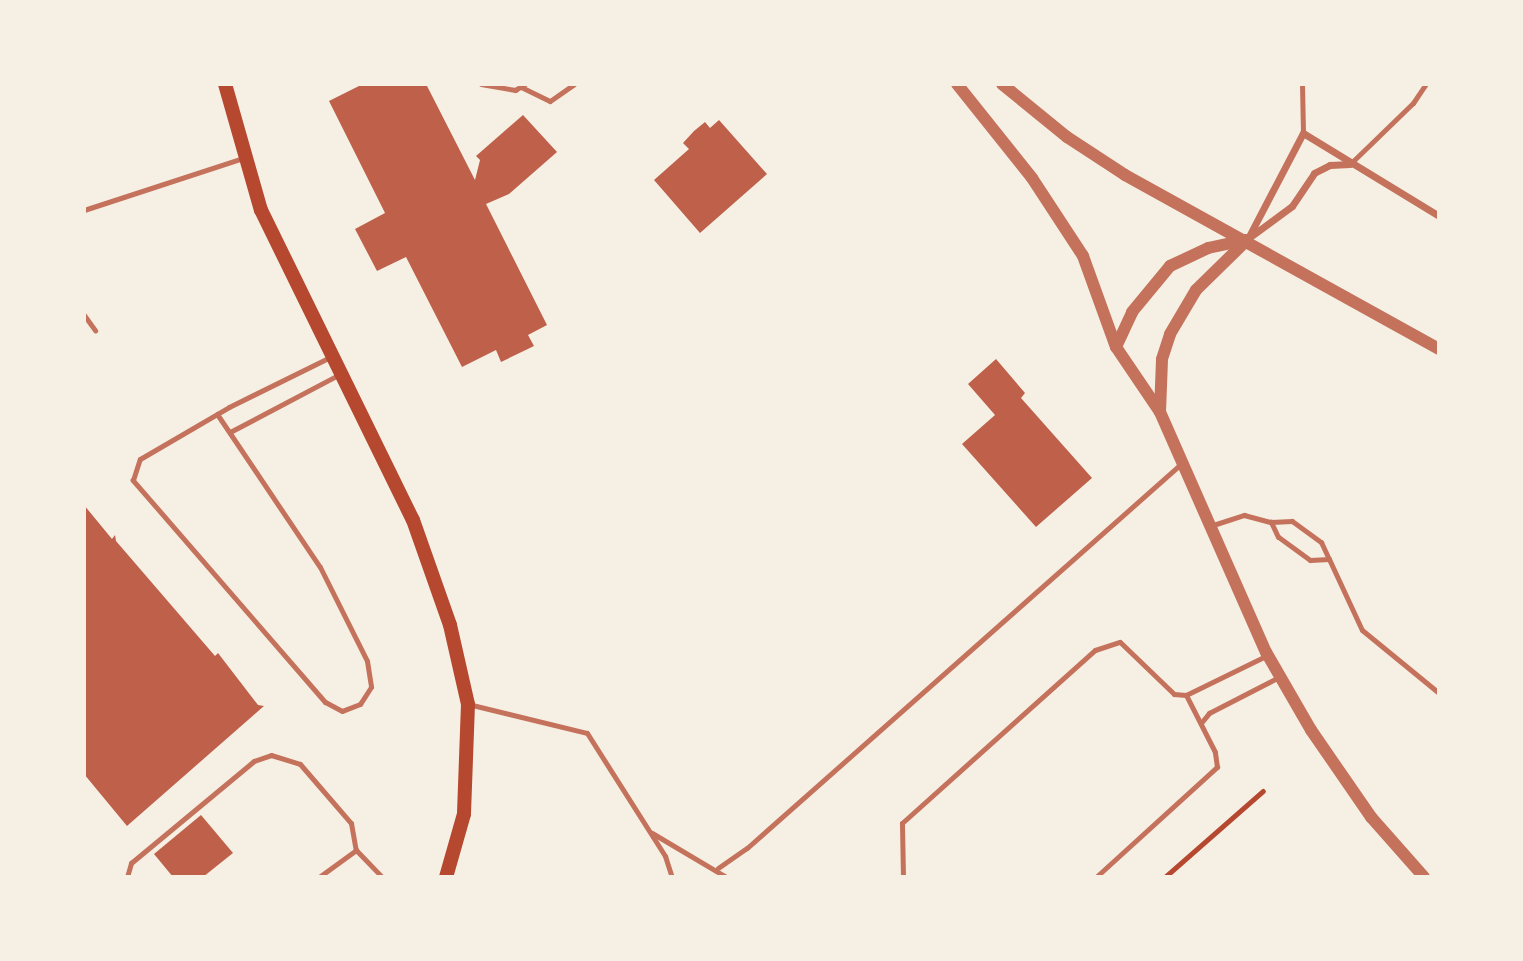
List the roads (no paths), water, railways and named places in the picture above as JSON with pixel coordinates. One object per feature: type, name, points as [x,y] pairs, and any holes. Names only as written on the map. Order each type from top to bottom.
[{"type":"main road","points":[[225,84],[261,211],[338,375],[413,520],[450,625],[468,704],[464,814],[446,877]]},
{"type":"street","points":[[957,84],[1032,178],[1083,256],[1116,347],[1160,412],[1268,655],[1311,730],[1371,817],[1424,877]]},
{"type":"street","points":[[1002,84],[1067,137],[1125,175],[1247,240],[1439,349]]},
{"type":"street","points":[[1247,240],[1303,133],[1329,144],[1350,164],[1439,216]]},
{"type":"street","points":[[1160,412],[1162,359],[1170,334],[1196,290],[1247,240],[1292,206],[1314,173],[1330,165],[1350,164]]},
{"type":"street","points":[[1116,347],[1132,312],[1170,266],[1208,248],[1247,240]]},
{"type":"lane","points":[[481,84],[515,90],[523,85],[550,101],[574,84]]},
{"type":"lane","points":[[1302,84],[1303,133]]},
{"type":"lane","points":[[1350,164],[1413,103],[1426,84]]},
{"type":"lane","points":[[84,210],[246,157]]},
{"type":"lane","points":[[84,315],[95,330]]},
{"type":"lane","points":[[217,414],[320,567],[368,661],[371,687],[360,704],[342,711],[325,702],[133,480],[140,460],[217,414],[330,357]]},
{"type":"lane","points":[[230,432],[338,375]]},
{"type":"lane","points":[[718,868],[747,848],[1182,463]]},
{"type":"lane","points":[[1210,526],[1244,514],[1270,522],[1292,521],[1321,542],[1362,630],[1439,693]]},
{"type":"lane","points":[[1270,522],[1278,537],[1310,560],[1329,559]]},
{"type":"lane","points":[[903,877],[902,823],[1095,650],[1120,642],[1174,694],[1186,695],[1268,655]]},
{"type":"lane","points":[[1201,723],[1219,708],[1280,676]]},
{"type":"lane","points":[[1096,877],[1217,767],[1215,752],[1186,695]]},
{"type":"lane","points":[[468,704],[587,733],[649,831],[672,877]]},
{"type":"lane","points":[[127,877],[131,863],[254,761],[271,755],[300,764],[351,823],[356,850],[382,877]]},
{"type":"lane","points":[[649,831],[718,868],[726,877]]},
{"type":"lane","points":[[320,877],[356,850]]}]
